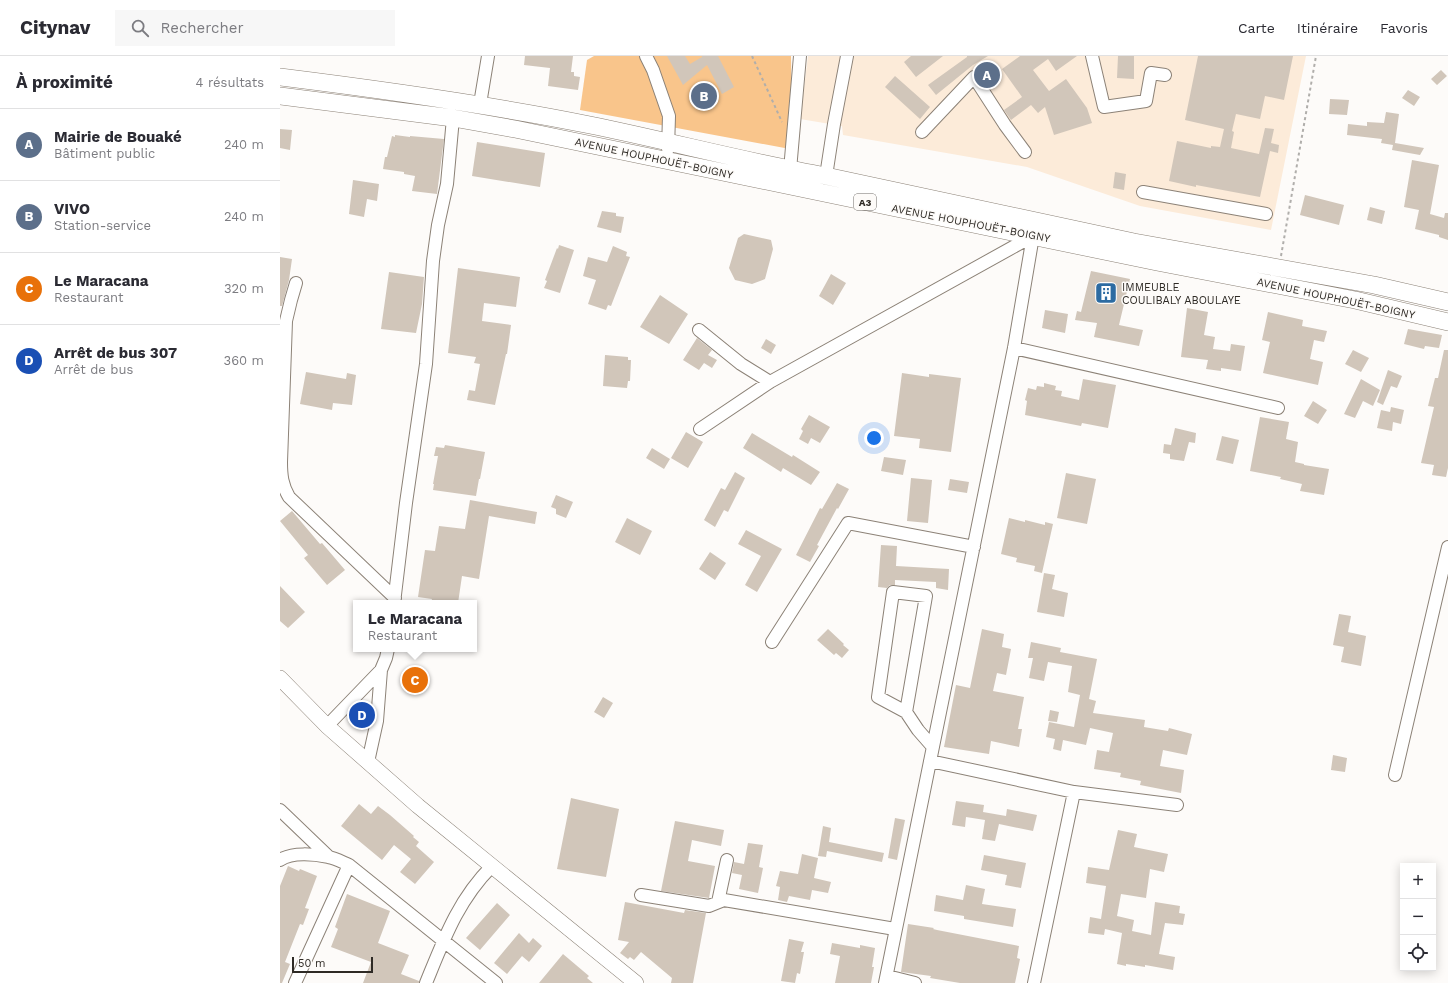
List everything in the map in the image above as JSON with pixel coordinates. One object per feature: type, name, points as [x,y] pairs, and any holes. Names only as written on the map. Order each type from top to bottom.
[{"type":"highway","name":"AVENUE HOUPHOUËT-BOIGNY","points":[[280,77],[480,104],[591,125],[790,170],[826,176],[1134,242],[1374,285],[1448,302]]},
{"type":"highway","name":"AVENUE HOUPHOUËT-BOIGNY","points":[[280,96],[453,118],[515,129],[1157,262],[1355,300],[1448,322]]},
{"type":"main road","points":[[280,678],[327,726],[418,806],[636,983]]},
{"type":"street","points":[[480,104],[488,56]]},
{"type":"street","points":[[646,56],[653,70],[669,116],[669,143],[666,160]]},
{"type":"street","points":[[790,170],[800,56]]},
{"type":"street","points":[[826,176],[847,56]]},
{"type":"street","points":[[1092,56],[1104,107],[1146,101],[1151,73],[1165,75]]},
{"type":"street","points":[[922,132],[974,77],[1005,125],[1025,152]]},
{"type":"street","points":[[394,600],[426,364],[434,261],[438,225],[446,184],[453,118]]},
{"type":"street","points":[[1143,192],[1266,214]]},
{"type":"street","points":[[915,983],[886,980],[932,746],[1014,348],[1033,236]]},
{"type":"street","points":[[700,429],[770,382],[1033,236]]},
{"type":"street","points":[[296,283],[290,300],[286,321],[281,462],[281,477],[284,487],[290,497],[394,600]]},
{"type":"street","points":[[699,330],[741,364],[770,382]]},
{"type":"street","points":[[1014,348],[1278,408]]},
{"type":"street","points":[[772,642],[848,523],[974,547]]},
{"type":"street","points":[[1395,775],[1448,547]]},
{"type":"street","points":[[906,712],[926,596],[893,592],[878,697],[906,712],[918,730],[932,746]]},
{"type":"street","points":[[368,762],[377,721],[381,670],[387,652]]},
{"type":"street","points":[[327,726],[381,670]]},
{"type":"street","points":[[930,761],[1074,792],[1177,805]]},
{"type":"street","points":[[1034,983],[1074,792]]},
{"type":"street","points":[[280,810],[329,857]]},
{"type":"street","points":[[280,860],[300,855],[329,857],[349,865],[496,983]]},
{"type":"street","points":[[718,902],[727,860]]},
{"type":"street","points":[[295,983],[349,865]]},
{"type":"street","points":[[426,983],[443,941],[464,899],[478,880],[492,866]]},
{"type":"street","points":[[641,895],[709,906],[724,900],[895,929]]},
{"type":"path","points":[[752,56],[783,124]]},
{"type":"path","points":[[1279,267],[1316,56]]},
{"type":"shaded area","points":[[594,56],[791,56],[792,114],[790,149],[580,110],[587,60]]},
{"type":"shaded area","points":[[808,56],[1306,56],[1271,230],[1140,206],[1027,167],[843,135],[842,126],[800,119]]},
{"type":"building","points":[[525,56],[573,56],[571,72],[574,72],[574,76],[580,77],[578,90],[548,86],[550,68],[524,65]]},
{"type":"building","points":[[667,56],[685,56],[690,64],[702,56],[718,56],[734,87],[722,94],[707,65],[683,85]]},
{"type":"building","points":[[911,56],[943,56],[916,77],[904,62]]},
{"type":"building","points":[[967,56],[988,56],[973,65],[936,95],[928,85]]},
{"type":"building","points":[[1020,56],[1077,56],[1056,71],[1048,59],[1033,70],[1049,91],[1066,79],[1087,108],[1092,123],[1054,135],[1045,107],[1038,113],[1031,105],[1011,120],[1004,110],[1022,97],[1002,69]]},
{"type":"building","points":[[1118,56],[1134,56],[1134,79],[1117,78]]},
{"type":"building","points":[[1198,56],[1293,56],[1284,100],[1265,96],[1260,119],[1236,114],[1232,131],[1234,132],[1231,148],[1259,154],[1265,128],[1274,129],[1271,143],[1279,145],[1278,153],[1270,151],[1260,197],[1196,185],[1196,187],[1169,181],[1177,141],[1211,148],[1211,146],[1220,147],[1224,129],[1185,120]]},
{"type":"building","points":[[1441,70],[1447,76],[1437,85],[1431,79]]},
{"type":"building","points":[[895,76],[930,107],[920,119],[885,87]]},
{"type":"building","points":[[1408,90],[1420,97],[1414,106],[1402,98]]},
{"type":"building","points":[[1330,99],[1349,100],[1347,115],[1329,114]]},
{"type":"building","points":[[1386,112],[1399,114],[1395,143],[1424,148],[1420,155],[1392,150],[1393,145],[1381,143],[1382,139],[1347,135],[1348,124],[1367,126],[1367,122],[1384,123]]},
{"type":"building","points":[[280,129],[292,130],[290,150],[280,148]]},
{"type":"building","points":[[395,135],[444,139],[437,194],[412,191],[415,176],[404,174],[404,172],[383,169],[385,157],[387,157],[392,136],[395,137]]},
{"type":"building","points":[[477,142],[545,153],[540,187],[472,176]]},
{"type":"building","points":[[1412,160],[1439,165],[1430,214],[1444,218],[1445,213],[1448,213],[1448,240],[1439,237],[1439,235],[1415,229],[1419,210],[1404,207]]},
{"type":"building","points":[[1115,172],[1126,174],[1124,190],[1113,188]]},
{"type":"building","points":[[353,180],[379,184],[377,201],[367,199],[364,217],[349,214]]},
{"type":"building","points":[[1305,195],[1344,205],[1339,225],[1300,215]]},
{"type":"building","points":[[1370,207],[1385,211],[1382,224],[1367,220]]},
{"type":"building","points":[[602,211],[616,213],[616,216],[624,217],[621,233],[597,227]]},
{"type":"building","points":[[744,234],[771,240],[773,249],[765,279],[752,284],[735,280],[729,268],[738,238]]},
{"type":"building","points":[[559,245],[574,250],[560,293],[544,288],[547,281],[545,280]]},
{"type":"building","points":[[613,246],[627,252],[626,256],[630,257],[611,306],[608,305],[606,310],[588,304],[596,280],[583,276],[588,257],[607,262]]},
{"type":"building","points":[[280,257],[292,259],[289,280],[282,306],[280,306]]},
{"type":"building","points":[[458,268],[520,277],[516,307],[484,303],[482,321],[511,325],[507,354],[495,405],[467,400],[469,390],[475,391],[480,364],[474,363],[476,357],[448,353]]},
{"type":"building","points":[[1091,271],[1130,279],[1119,325],[1143,330],[1139,346],[1094,337],[1097,323],[1075,320],[1077,311],[1081,312]]},
{"type":"building","points":[[389,272],[424,277],[422,304],[416,333],[381,329]]},
{"type":"building","points":[[831,274],[846,283],[833,305],[819,296]]},
{"type":"building","points":[[660,295],[688,314],[669,344],[640,327]]},
{"type":"building","points":[[1187,308],[1208,312],[1204,335],[1215,337],[1213,349],[1230,351],[1231,344],[1245,346],[1241,371],[1221,368],[1221,371],[1206,369],[1208,360],[1181,357]]},
{"type":"building","points":[[1045,310],[1068,314],[1065,333],[1042,328]]},
{"type":"building","points":[[1268,312],[1303,320],[1302,326],[1327,331],[1324,342],[1314,340],[1310,359],[1323,362],[1318,385],[1263,373],[1270,342],[1262,340]]},
{"type":"building","points":[[1408,329],[1442,335],[1439,348],[1425,346],[1424,349],[1404,344]]},
{"type":"building","points":[[697,338],[712,350],[708,355],[717,360],[712,368],[704,363],[699,370],[683,360]]},
{"type":"building","points":[[766,339],[776,345],[771,354],[761,348]]},
{"type":"building","points":[[1353,350],[1369,358],[1361,372],[1345,364]]},
{"type":"building","points":[[1444,350],[1448,350],[1448,468],[1446,477],[1432,475],[1434,465],[1421,463],[1434,407],[1428,406],[1435,378],[1438,378]]},
{"type":"building","points":[[605,355],[628,357],[628,360],[631,360],[630,381],[628,381],[627,388],[603,386]]},
{"type":"building","points":[[1388,370],[1402,376],[1397,388],[1391,386],[1383,405],[1377,402]]},
{"type":"building","points":[[306,372],[346,379],[347,373],[356,375],[352,405],[333,403],[332,410],[300,404]]},
{"type":"building","points":[[902,373],[929,377],[929,374],[961,378],[951,452],[919,448],[920,439],[894,436]]},
{"type":"building","points":[[1083,379],[1116,385],[1108,428],[1082,423],[1081,426],[1025,415],[1027,401],[1025,400],[1028,388],[1036,390],[1037,386],[1044,387],[1044,383],[1056,386],[1055,390],[1062,391],[1061,396],[1079,400]]},
{"type":"building","points":[[1361,379],[1380,390],[1373,406],[1363,401],[1355,418],[1344,414]]},
{"type":"building","points":[[1313,401],[1327,410],[1318,424],[1304,416]]},
{"type":"building","points":[[1391,407],[1404,410],[1401,424],[1393,422],[1392,431],[1377,428],[1381,410],[1390,412]]},
{"type":"building","points":[[809,415],[830,427],[820,443],[811,438],[808,444],[799,439],[803,431],[801,429]]},
{"type":"building","points":[[1260,417],[1289,422],[1286,439],[1298,442],[1295,462],[1329,469],[1324,495],[1300,491],[1302,484],[1280,479],[1281,477],[1250,471]]},
{"type":"building","points":[[1175,428],[1196,433],[1195,443],[1189,442],[1184,461],[1170,459],[1170,454],[1163,453],[1164,444],[1171,445]]},
{"type":"building","points":[[686,432],[703,442],[688,468],[671,458]]},
{"type":"building","points":[[752,433],[792,457],[793,455],[820,472],[811,485],[783,468],[781,472],[743,448]]},
{"type":"building","points":[[1222,436],[1239,440],[1233,464],[1216,460]]},
{"type":"building","points":[[445,445],[485,452],[476,496],[433,490],[438,456],[434,456],[436,447],[444,448]]},
{"type":"building","points":[[652,448],[670,459],[664,469],[646,458]]},
{"type":"building","points":[[884,457],[906,460],[903,475],[881,471]]},
{"type":"building","points":[[735,472],[745,478],[728,512],[724,510],[715,527],[704,520],[721,488],[725,490]]},
{"type":"building","points":[[1066,473],[1096,479],[1087,524],[1057,518]]},
{"type":"building","points":[[911,478],[932,480],[928,523],[907,521]]},
{"type":"building","points":[[950,479],[969,482],[967,493],[948,490]]},
{"type":"building","points":[[837,483],[849,489],[817,545],[819,546],[810,562],[796,555],[820,508],[822,509]]},
{"type":"building","points":[[556,495],[573,502],[566,518],[556,514],[556,509],[551,507]]},
{"type":"building","points":[[470,500],[537,512],[535,524],[489,516],[479,579],[462,576],[458,600],[432,600],[418,597],[425,550],[435,551],[439,526],[465,529]]},
{"type":"building","points":[[292,511],[320,544],[322,543],[345,570],[327,585],[304,558],[308,555],[280,521]]},
{"type":"building","points":[[627,518],[652,531],[640,555],[615,542]]},
{"type":"building","points":[[1009,518],[1045,525],[1045,522],[1053,524],[1042,573],[1034,571],[1035,566],[1016,562],[1017,558],[1001,554]]},
{"type":"building","points":[[746,530],[782,549],[757,592],[745,585],[761,556],[738,544]]},
{"type":"building","points":[[881,545],[897,546],[896,566],[949,569],[948,590],[936,588],[936,582],[895,580],[895,585],[890,585],[887,588],[878,587]]},
{"type":"building","points":[[710,552],[726,563],[715,580],[699,569]]},
{"type":"building","points":[[1044,573],[1055,575],[1052,589],[1068,593],[1064,617],[1037,612]]},
{"type":"building","points":[[280,586],[305,612],[288,628],[280,621]]},
{"type":"building","points":[[1339,614],[1351,616],[1348,632],[1366,636],[1361,666],[1341,662],[1344,647],[1333,645]]},
{"type":"building","points":[[828,629],[849,650],[842,658],[836,653],[834,655],[817,640]]},
{"type":"building","points":[[982,629],[1004,634],[1002,647],[1011,649],[1006,675],[997,673],[993,691],[1024,697],[1018,729],[1022,729],[1019,747],[991,741],[989,754],[944,747],[956,685],[970,688]]},
{"type":"building","points":[[1031,642],[1061,648],[1060,652],[1097,659],[1089,699],[1096,701],[1093,713],[1145,720],[1144,727],[1168,731],[1169,728],[1192,734],[1187,755],[1163,750],[1160,766],[1184,770],[1181,793],[1140,785],[1141,781],[1120,777],[1121,773],[1094,769],[1097,750],[1109,752],[1113,733],[1090,728],[1086,745],[1063,740],[1061,751],[1053,749],[1055,739],[1046,737],[1049,722],[1074,727],[1080,695],[1068,692],[1072,666],[1048,662],[1044,681],[1029,678],[1033,658],[1028,658]]},
{"type":"building","points":[[603,697],[613,703],[604,718],[594,712]]},
{"type":"building","points":[[1050,710],[1059,712],[1057,722],[1048,721]]},
{"type":"building","points":[[1333,755],[1347,758],[1345,772],[1331,770]]},
{"type":"building","points":[[571,798],[619,809],[606,877],[557,869]]},
{"type":"building","points":[[956,801],[984,805],[983,812],[1006,816],[1007,809],[1037,815],[1033,831],[999,824],[995,841],[982,839],[985,820],[966,817],[965,827],[952,825]]},
{"type":"building","points":[[359,804],[371,814],[378,806],[390,815],[414,836],[413,837],[419,842],[416,846],[434,862],[415,884],[400,872],[411,859],[394,845],[382,860],[341,826]]},
{"type":"building","points":[[895,818],[905,820],[897,860],[888,858]]},
{"type":"building","points":[[675,821],[724,830],[721,846],[692,840],[688,861],[715,866],[709,898],[661,891]]},
{"type":"building","points":[[823,826],[831,828],[829,842],[884,853],[882,862],[827,851],[826,857],[818,856]]},
{"type":"building","points":[[1118,830],[1137,834],[1134,847],[1168,854],[1164,872],[1150,869],[1146,898],[1121,894],[1117,916],[1134,920],[1132,931],[1151,935],[1155,902],[1180,906],[1179,913],[1185,914],[1183,925],[1165,923],[1159,954],[1175,957],[1173,970],[1145,965],[1145,967],[1117,964],[1122,933],[1105,929],[1104,935],[1088,933],[1090,917],[1101,919],[1106,886],[1086,883],[1088,867],[1109,870]]},
{"type":"building","points":[[748,843],[763,845],[759,867],[763,868],[758,893],[739,889],[742,875],[732,873],[734,862],[744,864]]},
{"type":"building","points":[[802,854],[818,858],[814,878],[831,882],[828,893],[812,890],[810,900],[789,896],[787,902],[778,900],[780,887],[776,886],[780,871],[798,874]]},
{"type":"building","points":[[984,855],[1026,863],[1021,888],[1005,885],[1007,875],[981,870]]},
{"type":"building","points":[[288,866],[317,876],[305,908],[309,909],[303,925],[300,924],[285,962],[290,964],[282,983],[280,983],[280,886]]},
{"type":"building","points":[[966,885],[985,889],[982,904],[1016,909],[1013,927],[964,919],[964,916],[934,911],[936,895],[963,900]]},
{"type":"building","points":[[347,894],[390,911],[378,943],[409,955],[401,974],[419,981],[419,983],[363,983],[371,962],[331,947],[338,929],[335,927]]},
{"type":"building","points":[[625,902],[684,913],[685,910],[706,913],[693,983],[671,983],[672,978],[641,952],[634,960],[630,957],[628,959],[620,953],[629,942],[618,940]]},
{"type":"building","points":[[497,903],[510,915],[480,950],[466,938]]},
{"type":"building","points":[[908,924],[1019,946],[1017,958],[1020,959],[1015,983],[960,983],[930,978],[931,976],[901,972]]},
{"type":"building","points":[[519,933],[529,943],[533,938],[542,946],[529,962],[522,956],[507,974],[494,963]]},
{"type":"building","points":[[789,939],[804,942],[801,952],[804,952],[800,974],[797,973],[795,983],[781,981]]},
{"type":"building","points":[[832,943],[860,948],[860,945],[875,948],[871,983],[835,983],[840,956],[830,954]]},
{"type":"building","points":[[563,954],[589,976],[587,978],[593,983],[539,983]]},
{"type":"place","name":"Mairie de Bouaké","points":[[987,75]]},
{"type":"place","name":"VIVO","points":[[704,96]]},
{"type":"place","name":"IMMEUBLE COULIBALY ABOULAYE","points":[[1106,293]]},
{"type":"place","name":"Le Maracana","points":[[415,680]]},
{"type":"place","name":"Arrêt de bus 307","points":[[362,715]]}]
